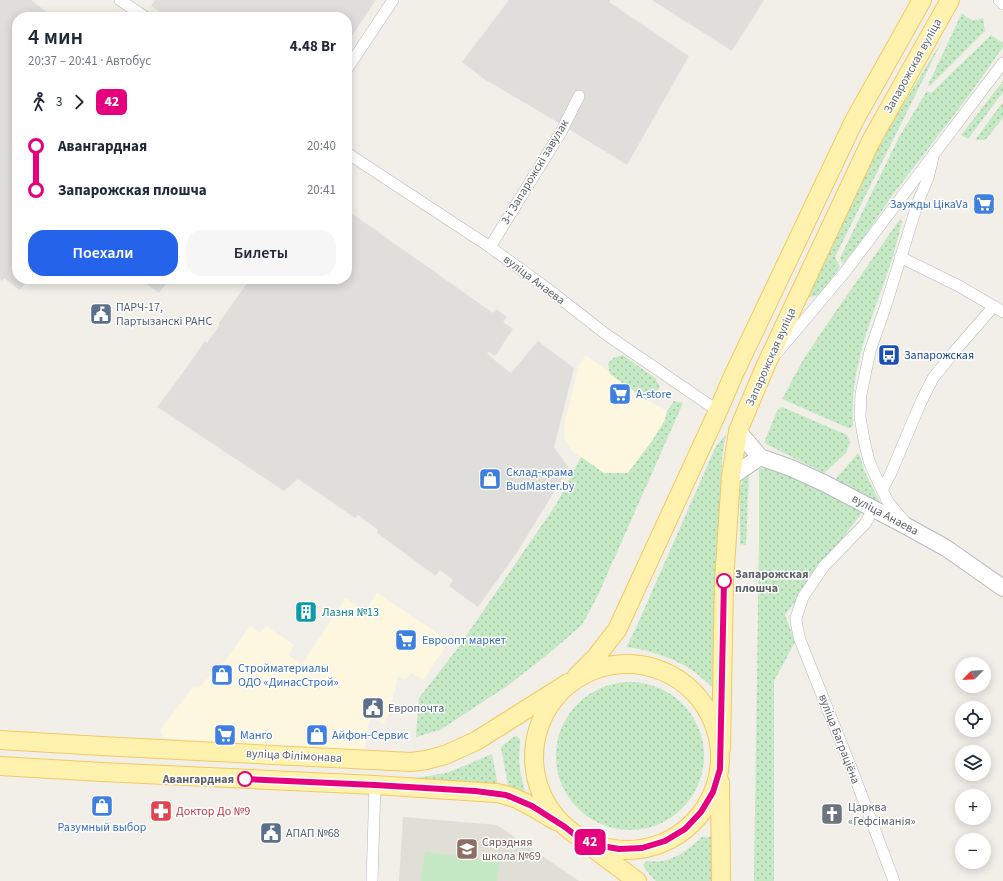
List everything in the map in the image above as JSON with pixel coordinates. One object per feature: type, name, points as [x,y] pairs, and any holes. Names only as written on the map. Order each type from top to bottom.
[{"type":"main road","name":"Запарожская вуліца","points":[[572,680],[595,658],[617,630],[733,376],[854,121],[922,0]]},
{"type":"main road","name":"Запарожская вуліца","points":[[721,749],[724,581],[731,477],[738,431],[765,367],[871,141],[948,4]]},
{"type":"main road","points":[[637,881],[570,831],[552,812],[542,794],[536,775],[534,754],[537,734],[544,715],[554,698],[572,680],[594,669],[612,665],[631,664],[650,667],[668,674],[684,684],[698,697],[709,713],[717,730],[721,749],[721,881]]},
{"type":"main road","name":"вуліца Філімонава","points":[[0,740],[411,762],[445,755],[476,740],[572,680]]},
{"type":"main road","name":"вуліца Філімонава","points":[[0,766],[109,773],[475,791],[506,795],[532,806],[570,831]]},
{"type":"main road","points":[[570,831],[596,845],[619,849],[642,848],[665,841],[685,829],[701,812],[713,792],[720,769]]},
{"type":"street","points":[[120,0],[138,12]]},
{"type":"street","points":[[352,62],[393,0]]},
{"type":"street","points":[[999,0],[1003,4]]},
{"type":"street","points":[[765,367],[845,272],[1003,63]]},
{"type":"street","name":"3-і Запарожскі завулак","points":[[490,247],[561,132],[579,96]]},
{"type":"street","points":[[908,527],[888,502],[869,461],[860,417],[861,394],[870,351],[918,202],[928,178],[934,154]]},
{"type":"street","name":"вуліца Анаева","points":[[352,156],[490,247],[548,289],[607,335],[718,411]]},
{"type":"street","points":[[882,490],[933,378],[954,352],[999,309],[959,286],[900,257]]},
{"type":"street","points":[[731,477],[760,457],[738,431]]},
{"type":"street","name":"вуліца Анаева","points":[[760,457],[791,468],[824,483],[908,527],[946,548],[1003,588]]},
{"type":"street","name":"вуліца Баграціёна","points":[[875,510],[865,524],[824,566],[803,597],[796,618],[800,640],[854,775],[894,881]]},
{"type":"street","points":[[372,881],[375,785]]},
{"type":"shaded area","points":[[0,0],[31,0],[47,12],[12,12],[12,284],[4,278],[2,281],[0,279]]},
{"type":"shaded area","points":[[155,0],[376,0],[352,36],[352,12],[160,12],[151,6]]},
{"type":"shaded area","points":[[509,0],[610,0],[609,2],[689,56],[627,165],[484,79],[462,62]]},
{"type":"shaded area","points":[[652,0],[764,0],[732,51]]},
{"type":"shaded area","points":[[352,214],[493,313],[496,309],[507,317],[503,322],[513,329],[495,356],[489,352],[487,354],[511,373],[538,341],[574,368],[554,447],[569,468],[518,551],[478,607],[449,586],[453,580],[440,570],[436,576],[377,533],[378,530],[358,515],[355,518],[298,479],[284,491],[157,407],[205,341],[207,343],[219,326],[219,323],[246,284],[352,284]]},
{"type":"shaded area","points":[[12,284],[24,284],[20,290]]},
{"type":"shaded area","points":[[147,284],[166,284],[159,293]]},
{"type":"shaded area","points":[[586,355],[646,400],[667,411],[665,420],[652,441],[628,473],[604,473],[571,450],[564,437],[565,422],[579,365]]},
{"type":"shaded area","points":[[377,593],[449,641],[423,680],[411,673],[405,680],[398,676],[389,715],[383,724],[370,716],[364,750],[288,747],[171,739],[163,736],[160,730],[193,687],[198,688],[226,660],[250,626],[260,633],[266,626],[294,645],[288,655],[302,664],[346,598],[365,611]]},
{"type":"shaded area","name":"Сярэдняя школа №69","points":[[403,817],[497,825],[579,881],[399,881]]},
{"type":"green space","points":[[962,13],[972,20],[983,18],[985,31],[930,86],[928,85]]},
{"type":"green space","points":[[991,35],[1003,43],[1003,47],[970,94],[894,193],[864,237],[843,264],[840,258],[899,137],[927,91],[931,93]]},
{"type":"green space","points":[[943,39],[835,257],[840,267],[819,295],[807,298],[882,139]]},
{"type":"green space","points":[[1003,81],[1003,92],[968,139],[961,135]]},
{"type":"green space","points":[[1003,102],[1003,118],[987,138],[984,140],[975,140]]},
{"type":"green space","points":[[900,219],[902,221],[893,254],[864,340],[855,382],[853,425],[851,428],[848,428],[782,399],[803,360]]},
{"type":"green space","points":[[623,355],[655,378],[660,387],[651,399],[646,400],[610,374],[608,364],[613,358]]},
{"type":"green space","points":[[674,401],[683,403],[598,595],[582,625],[507,686],[440,730],[416,737],[419,698],[458,648],[557,503],[581,457],[604,473],[628,473],[652,441],[665,420],[667,411]]},
{"type":"green space","points":[[782,407],[847,435],[850,442],[846,453],[824,473],[764,443],[777,411]]},
{"type":"green space","points":[[726,434],[722,457],[716,686],[711,686],[700,676],[681,664],[644,650],[626,647],[635,630],[716,446]]},
{"type":"green space","points":[[858,453],[864,470],[881,505],[834,481]]},
{"type":"green space","points":[[767,468],[797,478],[863,511],[785,615],[795,642],[774,681],[774,881],[754,881],[759,469]]},
{"type":"green space","points":[[749,472],[746,545],[740,544],[740,490],[743,477]]},
{"type":"green space","points":[[623,682],[637,682],[658,687],[683,703],[699,728],[703,742],[703,770],[699,784],[683,809],[658,825],[637,830],[623,830],[602,825],[577,809],[561,784],[556,763],[556,749],[561,728],[577,703],[602,687]]},
{"type":"green space","points":[[516,736],[520,739],[519,760],[526,796],[509,790],[501,747]]},
{"type":"green space","points":[[492,754],[498,786],[417,782],[416,778],[446,773]]},
{"type":"green space","points":[[702,837],[713,837],[715,881],[656,881],[643,865],[647,861],[669,860],[679,855]]},
{"type":"green space","points":[[425,852],[500,861],[497,881],[421,881]]},
{"type":"bus line","name":"42","points":[[245,779],[375,785],[496,793],[506,795],[532,806],[575,835],[596,845],[619,849],[642,848],[665,841],[685,829],[701,812],[713,792],[720,769],[724,581]]},
{"type":"place","name":"Заужды ЦікаVа","points":[[984,204]]},
{"type":"place","name":"ПАРЧ-17, Партызанскі РАНС","points":[[101,314]]},
{"type":"place","name":"Запарожская","points":[[889,355]]},
{"type":"place","name":"А-store","points":[[620,394]]},
{"type":"place","name":"Склад-крама BudMaster.by","points":[[490,479]]},
{"type":"place","name":"Запарожская плошча","points":[[724,581]]},
{"type":"place","name":"Лазня №13","points":[[306,612]]},
{"type":"place","name":"Евроопт маркет","points":[[406,640]]},
{"type":"place","name":"Стройматериалы ОДО «ДинасСтрой»","points":[[222,675]]},
{"type":"place","name":"Европочта","points":[[373,708]]},
{"type":"place","name":"Манго","points":[[225,735]]},
{"type":"place","name":"Айфон-Сервис","points":[[317,735]]},
{"type":"place","name":"Авангардная","points":[[245,779]]},
{"type":"place","name":"Разумный выбор","points":[[102,806]]},
{"type":"place","name":"Доктор До №9","points":[[161,811]]},
{"type":"place","name":"Царква «Гефсіманія»","points":[[832,814]]},
{"type":"place","name":"АПАП №68","points":[[271,833]]},
{"type":"place","name":"Сярэдняя школа №69","points":[[467,849]]}]
